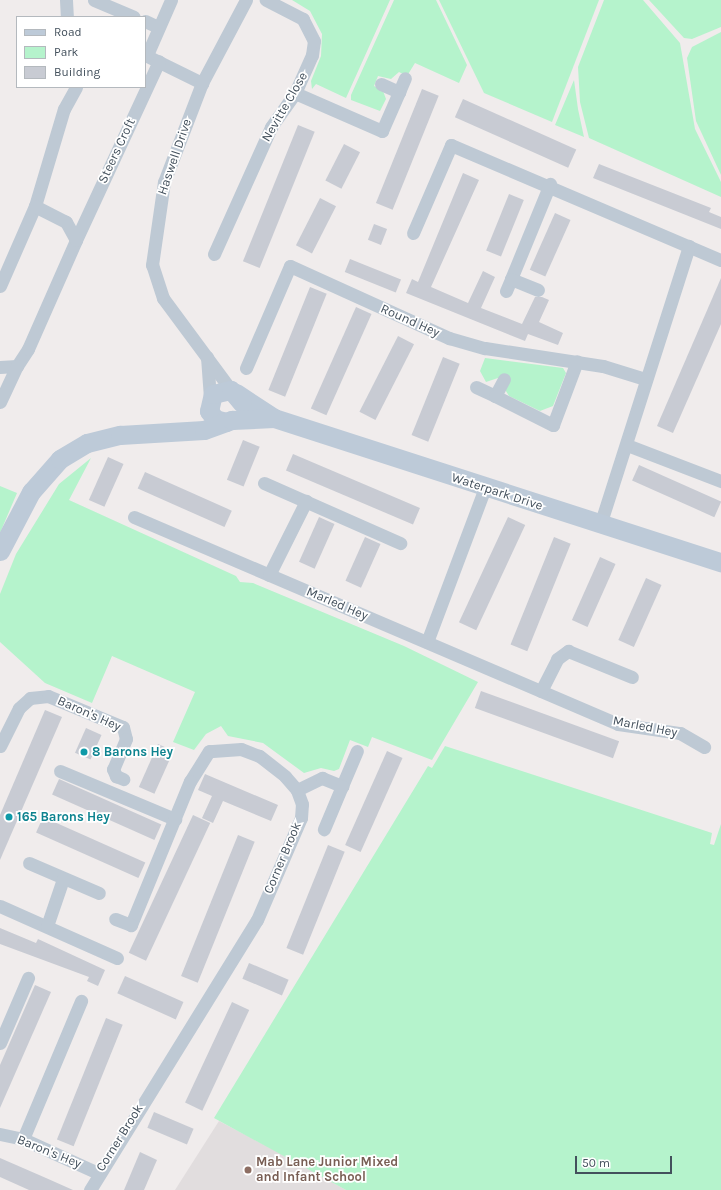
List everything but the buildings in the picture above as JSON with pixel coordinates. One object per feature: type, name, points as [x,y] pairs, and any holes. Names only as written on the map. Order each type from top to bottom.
[{"type":"street","points":[[66,0],[67,16]]},
{"type":"street","points":[[94,0],[132,16]]},
{"type":"street","points":[[171,0],[146,55],[202,83]]},
{"type":"street","name":"Haswell Drive","points":[[234,391],[207,357],[158,289],[152,265],[164,182],[202,83],[246,0]]},
{"type":"street","name":"Nevitte Close","points":[[214,254],[271,127],[295,94],[312,55],[314,41],[303,19],[266,0]]},
{"type":"street","points":[[146,22],[158,27]]},
{"type":"street","name":"Steers Croft","points":[[0,402],[16,366],[28,349],[76,240],[160,61]]},
{"type":"street","points":[[295,94],[382,131],[405,78]]},
{"type":"street","points":[[381,84],[399,92]]},
{"type":"street","points":[[0,286],[34,206],[64,109],[75,88]]},
{"type":"street","points":[[413,233],[451,145],[550,184],[721,260]]},
{"type":"street","points":[[506,291],[550,184]]},
{"type":"street","points":[[34,206],[66,222],[76,240]]},
{"type":"street","points":[[600,525],[627,445],[645,379],[689,246]]},
{"type":"street","name":"Round Hey","points":[[246,368],[290,266],[448,338],[485,348],[577,361],[645,379]]},
{"type":"street","points":[[511,279],[538,290]]},
{"type":"street","points":[[207,357],[212,415],[229,421],[242,408],[234,391]]},
{"type":"street","points":[[476,387],[553,425],[577,361]]},
{"type":"street","points":[[0,367],[16,366]]},
{"type":"street","points":[[495,396],[504,379]]},
{"type":"street","name":"Waterpark Drive","points":[[168,431],[192,418],[217,391],[234,391],[274,418],[485,488],[721,562]]},
{"type":"street","name":"Waterpark Drive","points":[[0,551],[32,492],[70,451],[103,438],[168,431],[204,430],[229,421],[274,418]]},
{"type":"street","points":[[627,445],[721,481]]},
{"type":"street","points":[[264,483],[400,543]]},
{"type":"street","points":[[427,642],[485,488]]},
{"type":"street","points":[[269,575],[306,501]]},
{"type":"street","name":"Marled Hey","points":[[134,517],[618,724],[680,733],[704,747]]},
{"type":"street","points":[[541,692],[557,659],[568,651],[632,677]]},
{"type":"street","name":"Baron's Hey","points":[[0,746],[18,708],[30,698],[48,696],[123,727],[126,739],[114,769],[119,778],[110,792]]},
{"type":"street","name":"Corner Brook","points":[[90,1190],[98,1173],[257,920],[301,818],[302,804],[296,790],[286,776],[259,756],[241,749],[217,748],[201,759],[131,925],[115,919]]},
{"type":"street","points":[[324,829],[357,751]]},
{"type":"street","points":[[60,771],[175,819]]},
{"type":"street","points":[[296,790],[322,778],[342,786]]},
{"type":"street","points":[[29,863],[63,879],[99,893]]},
{"type":"street","points":[[47,926],[63,879]]},
{"type":"street","points":[[0,906],[117,958]]},
{"type":"street","points":[[0,1042],[28,978]]},
{"type":"street","points":[[23,1139],[81,1001]]},
{"type":"street","name":"Baron's Hey","points":[[0,1134],[23,1139],[98,1173]]},
{"type":"shaded area","name":"Mab Lane Junior Mixed and Infant School","points":[[219,1121],[274,1150],[346,1190],[175,1190]]},
{"type":"green space","points":[[292,0],[390,0],[346,98],[316,84],[312,89],[311,81],[321,56],[322,34],[310,11]]},
{"type":"green space","points":[[394,0],[436,0],[467,65],[459,83],[415,63],[407,76],[399,72],[391,79],[378,76],[374,86],[383,91],[386,99],[380,111],[351,100],[351,95]]},
{"type":"green space","points":[[439,0],[599,0],[552,122],[484,93]]},
{"type":"green space","points":[[604,0],[643,0],[680,43],[695,129],[721,182],[721,197],[589,138],[580,102],[578,67]]},
{"type":"green space","points":[[649,0],[721,0],[721,27],[692,39],[684,38]]},
{"type":"green space","points":[[721,32],[721,175],[696,121],[687,58],[692,47]]},
{"type":"green space","points":[[574,80],[578,109],[584,137],[555,125]]},
{"type":"green space","points":[[485,358],[563,368],[566,373],[553,406],[540,411],[509,396],[498,378],[486,382],[480,371]]},
{"type":"green space","points":[[91,458],[69,500],[236,576],[240,582],[253,583],[404,646],[478,682],[432,760],[372,737],[368,747],[350,740],[339,769],[334,771],[321,768],[304,773],[263,743],[228,736],[221,726],[206,734],[194,750],[173,742],[195,692],[112,656],[92,703],[45,683],[0,642],[0,594],[16,554],[59,484]]},
{"type":"green space","points":[[0,486],[17,493],[0,533]]},
{"type":"green space","points":[[445,746],[712,833],[710,844],[714,845],[721,824],[721,1190],[346,1190],[214,1118],[428,766],[432,768]]},
{"type":"place","name":"8 Barons Hey","points":[[84,752]]},
{"type":"place","name":"165 Barons Hey","points":[[9,817]]},
{"type":"place","name":"Mab Lane Junior Mixed and Infant School","points":[[248,1170]]}]
